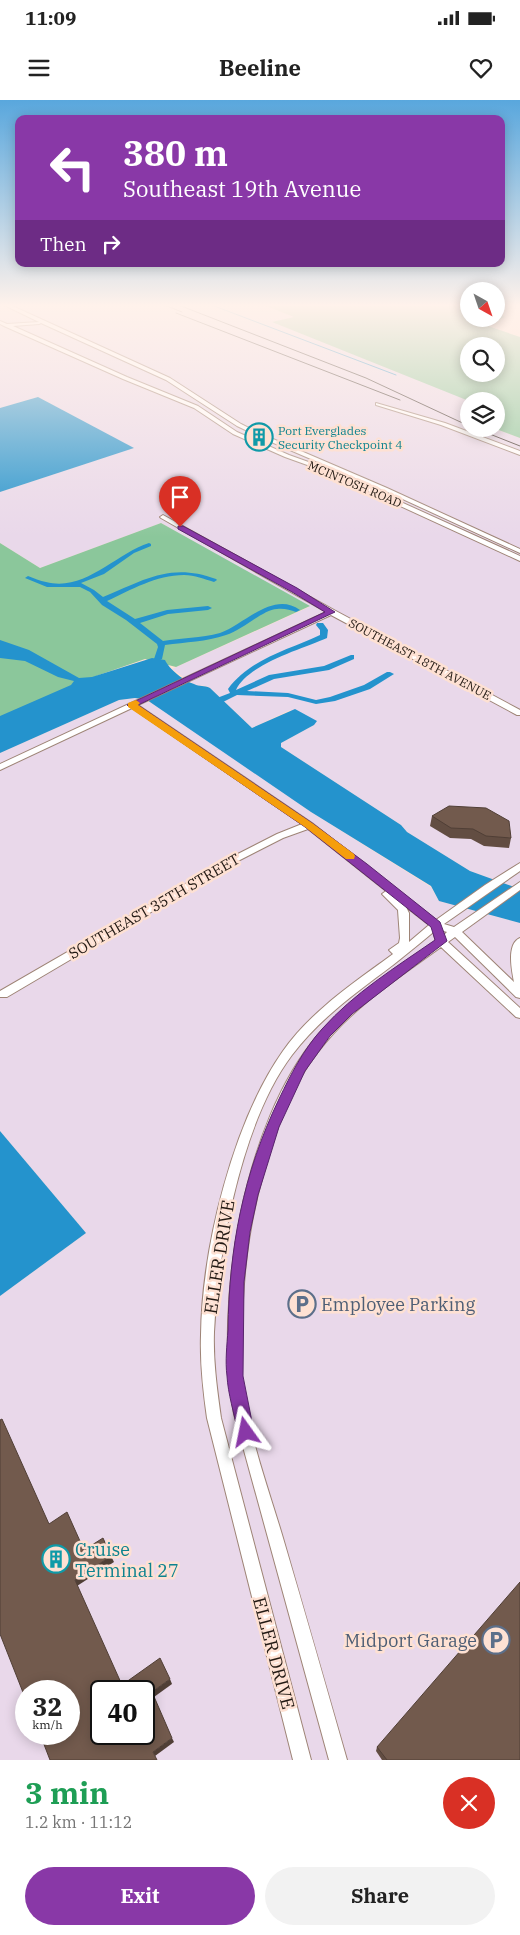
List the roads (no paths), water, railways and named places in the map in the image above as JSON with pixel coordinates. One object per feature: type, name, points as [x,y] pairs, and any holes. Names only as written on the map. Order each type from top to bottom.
[{"type":"street","name":"MCINTOSH ROAD","points":[[134,381],[207,413],[235,433],[376,493],[520,559]]},
{"type":"street","points":[[142,385],[159,383],[158,381]]},
{"type":"street","name":"MCINTOSH ROAD","points":[[172,381],[258,434]]},
{"type":"street","points":[[378,404],[443,424],[520,453]]},
{"type":"street","name":"MCINTOSH ROAD","points":[[215,409],[296,444],[309,456]]},
{"type":"street","name":"MCINTOSH ROAD","points":[[264,437],[520,551]]},
{"type":"street","points":[[376,493],[382,492],[400,496]]},
{"type":"street","name":"SOUTHEAST 18TH AVENUE","points":[[163,517],[331,612],[520,713]]},
{"type":"street","points":[[0,767],[331,612]]},
{"type":"street","points":[[136,703],[309,825],[436,925],[455,931],[520,994]]},
{"type":"street","name":"SOUTHEAST 35TH STREET","points":[[3,994],[233,860],[280,836],[309,825]]},
{"type":"street","points":[[321,834],[324,844],[396,901],[404,913],[405,938],[403,944],[379,960],[364,980]]},
{"type":"street","name":"ELLER DRIVE","points":[[302,1760],[214,1418],[208,1368],[212,1281],[228,1194],[250,1126],[264,1095],[279,1066],[298,1040],[330,1007],[364,980],[405,951],[458,908],[517,868]]},
{"type":"street","name":"ELLER DRIVE","points":[[338,1760],[252,1459],[238,1393],[235,1376],[236,1282],[243,1232],[260,1160],[285,1096],[300,1068],[326,1033],[348,1010],[520,885]]},
{"type":"street","points":[[436,925],[441,941],[520,1014]]},
{"type":"street","points":[[520,942],[515,962],[520,984]]},
{"type":"water","points":[[38,397],[134,448],[0,492],[0,408]]},
{"type":"water","points":[[0,640],[29,650],[79,678],[92,677],[152,658],[165,660],[173,671],[186,680],[196,685],[210,688],[252,728],[295,709],[317,721],[314,725],[281,743],[281,747],[401,825],[407,832],[470,871],[520,889],[520,923],[439,901],[431,886],[311,812],[147,700],[135,698],[119,700],[0,753],[0,716],[71,685],[74,681],[58,677],[25,661],[0,658]]},
{"type":"water","points":[[0,1131],[86,1233],[0,1296]]},
{"type":"waterway","points":[[75,583],[102,573],[132,552],[149,545]]},
{"type":"waterway","points":[[102,600],[157,577],[171,574],[185,573],[214,580]]},
{"type":"waterway","points":[[28,578],[47,585],[81,585],[134,622]]},
{"type":"waterway","points":[[161,643],[207,638],[224,634],[241,626],[263,611],[278,606],[296,610]]},
{"type":"waterway","points":[[134,622],[167,612],[208,608]]},
{"type":"waterway","points":[[134,622],[161,643]]},
{"type":"waterway","points":[[236,693],[232,689],[239,680],[260,664],[324,636],[324,630],[320,625]]},
{"type":"waterway","points":[[158,659],[162,647],[161,643]]},
{"type":"waterway","points":[[236,693],[272,677],[326,668],[351,657]]},
{"type":"waterway","points":[[236,693],[288,695],[316,702],[332,699],[367,687],[390,674]]},
{"type":"waterway","points":[[220,700],[236,693]]},
{"type":"railway","points":[[352,381],[400,400]]},
{"type":"railway","points":[[373,381],[460,422]]},
{"type":"railway","points":[[497,437],[520,446]]},
{"type":"place","name":"Port Everglades Security Checkpoint 4","points":[[259,437]]},
{"type":"place","name":"Employee Parking","points":[[302,1304]]},
{"type":"place","name":"Cruise Terminal 27","points":[[56,1559]]},
{"type":"place","name":"Midport Garage","points":[[496,1640]]}]
